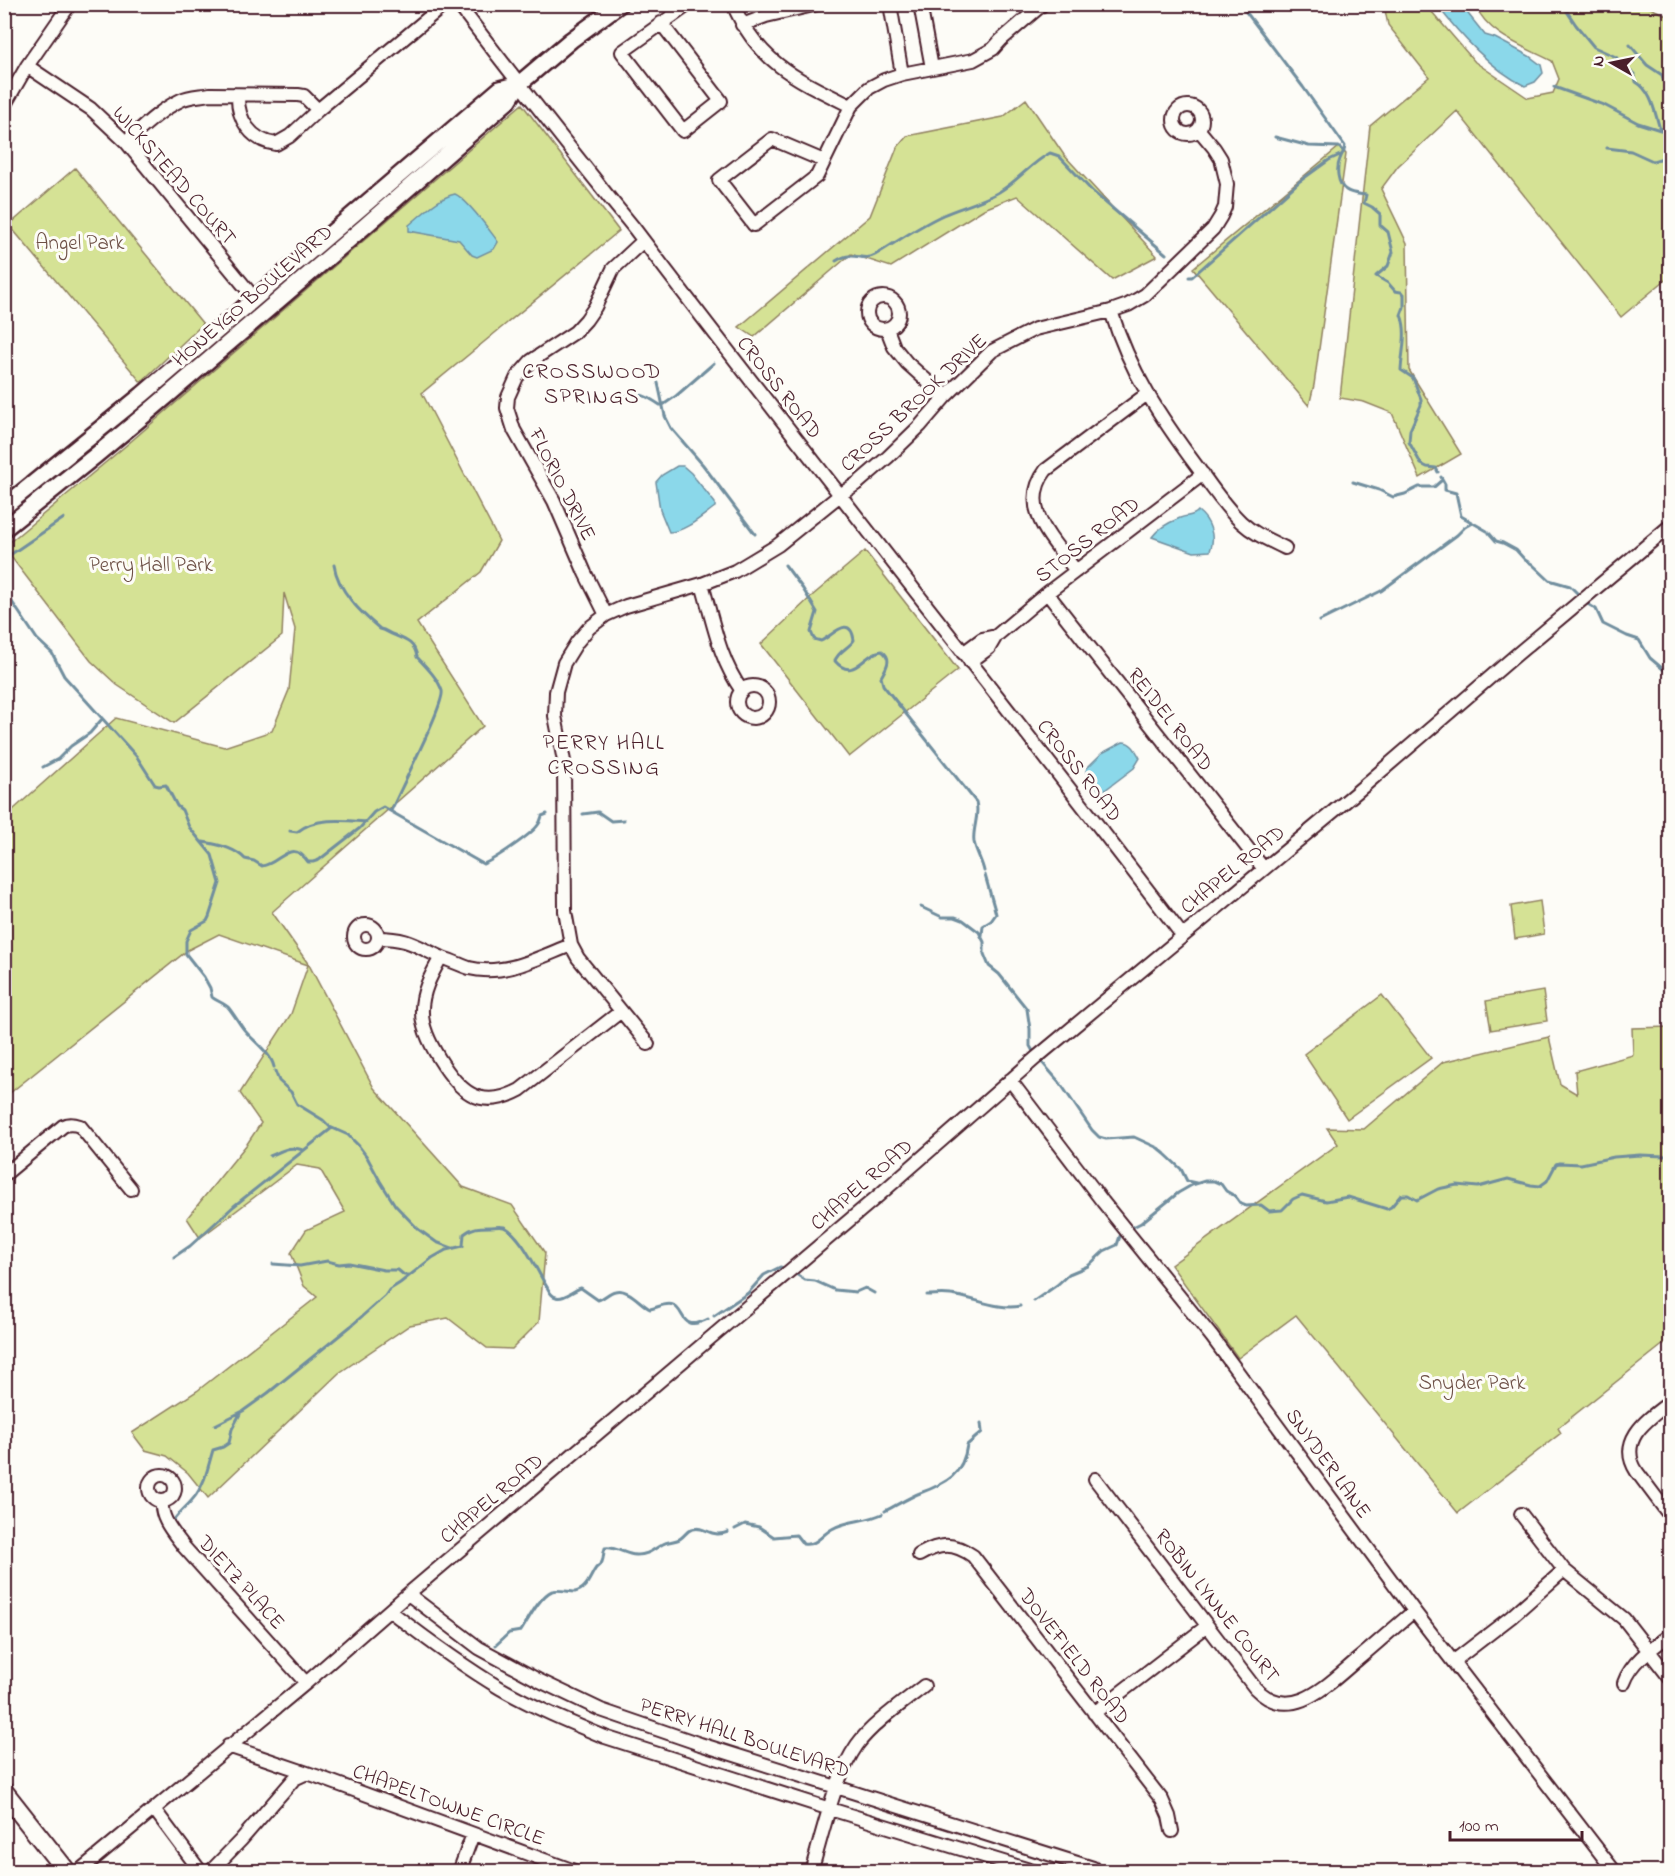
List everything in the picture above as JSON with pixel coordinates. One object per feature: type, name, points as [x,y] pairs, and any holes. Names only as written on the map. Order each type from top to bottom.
[{"type":"highway","points":[[4,1792],[67,1872]]},
{"type":"main road","name":"HONEYGO BOULEVARD","points":[[4,529],[96,456],[365,226],[509,99],[519,84],[571,40],[620,4]]},
{"type":"main road","name":"HONEYGO BOULEVARD","points":[[4,507],[99,431],[500,89],[519,84]]},
{"type":"street","points":[[4,106],[27,66],[70,4]]},
{"type":"street","points":[[238,95],[242,120],[261,141],[276,144],[284,140],[445,4]]},
{"type":"street","name":"CROSS ROAD","points":[[458,4],[1182,935]]},
{"type":"street","points":[[662,23],[721,101],[683,131],[622,52],[662,23],[689,4]]},
{"type":"street","points":[[733,4],[742,25],[771,61],[810,87],[850,106]]},
{"type":"street","points":[[742,25],[766,16],[818,4]]},
{"type":"street","points":[[890,4],[902,74]]},
{"type":"street","points":[[920,4],[932,68]]},
{"type":"street","points":[[824,161],[772,139],[719,180],[754,225],[817,176],[850,106],[870,88],[902,74],[973,60],[993,49],[1043,4]]},
{"type":"street","name":"WICKSTEAD COURT","points":[[27,66],[91,109],[126,142],[255,299]]},
{"type":"street","points":[[126,142],[162,111],[182,100],[210,94],[298,95],[304,96],[318,110]]},
{"type":"street","name":"CROSS BROOK DRIVE","points":[[648,1044],[586,969],[571,945],[565,911],[564,770],[555,716],[556,692],[564,663],[589,628],[606,615],[626,606],[702,584],[735,571],[778,545],[888,457],[992,351],[1046,326],[1111,311],[1128,305],[1145,295],[1213,229],[1221,216],[1227,197],[1225,171],[1214,147],[1199,130]]},
{"type":"street","name":"FLORIO DRIVE","points":[[606,615],[554,501],[514,430],[507,408],[508,397],[517,377],[531,361],[575,332],[586,320],[595,307],[613,269],[643,241]]},
{"type":"street","points":[[1111,311],[1130,361],[1162,420],[1229,510],[1257,535],[1285,548]]},
{"type":"street","points":[[888,329],[894,347],[907,363],[945,397]]},
{"type":"street","points":[[1076,570],[1042,525],[1037,514],[1035,501],[1040,478],[1046,470],[1147,394]]},
{"type":"street","name":"STOSS ROAD","points":[[967,657],[989,648],[996,636],[1047,593],[1203,474]]},
{"type":"street","name":"CHAPEL ROAD","points":[[78,1872],[306,1683],[1010,1080],[1426,734],[1671,526]]},
{"type":"street","points":[[702,584],[720,650],[730,674],[742,691]]},
{"type":"street","name":"REIDEL ROAD","points":[[1047,593],[1264,869]]},
{"type":"street","points":[[378,938],[396,938],[406,941],[471,968],[496,969],[515,966],[571,945]]},
{"type":"street","points":[[441,957],[425,991],[423,1026],[429,1041],[444,1065],[462,1087],[478,1097],[495,1099],[520,1090],[620,1012]]},
{"type":"street","name":"SNYDER LANE","points":[[1010,1080],[1103,1202],[1212,1337],[1414,1611],[1615,1872]]},
{"type":"street","points":[[4,1175],[68,1123],[80,1126],[131,1189]]},
{"type":"street","points":[[1671,1401],[1638,1430],[1632,1441],[1630,1453],[1632,1465],[1671,1515]]},
{"type":"street","name":"ROBIN LYNNE COURT","points":[[1095,1479],[1261,1694],[1272,1701],[1294,1702],[1320,1691],[1414,1611]]},
{"type":"street","name":"DIETZ PLACE","points":[[162,1501],[161,1509],[169,1527],[184,1547],[306,1683]]},
{"type":"street","points":[[1521,1514],[1564,1570],[1624,1619],[1671,1678]]},
{"type":"street","name":"DOVEFIELD ROAD","points":[[919,1555],[932,1548],[951,1545],[964,1549],[973,1556],[1162,1800],[1172,1831]]},
{"type":"street","points":[[1454,1661],[1511,1617],[1564,1570]]},
{"type":"street","name":"PERRY HALL BOULEVARD","points":[[408,1594],[479,1648],[540,1681],[602,1710],[689,1741],[1094,1868]]},
{"type":"street","name":"PERRY HALL BOULEVARD","points":[[390,1611],[475,1673],[501,1689],[604,1737],[1012,1868],[1036,1872]]},
{"type":"street","points":[[1094,1713],[1207,1626]]},
{"type":"street","points":[[1624,1683],[1634,1665],[1649,1650],[1671,1635]]},
{"type":"street","points":[[811,1872],[848,1759],[859,1743],[924,1686]]},
{"type":"street","name":"CHAPELTOWNE CIRCLE","points":[[228,1746],[577,1872]]},
{"type":"street","points":[[210,1872],[294,1779],[307,1773]]},
{"type":"street","points":[[154,1809],[201,1872]]},
{"type":"street","points":[[459,1872],[473,1834]]},
{"type":"street","points":[[1012,1868],[1019,1844]]},
{"type":"green space","points":[[1384,5],[1426,5],[1475,62],[1528,98],[1553,93],[1559,79],[1552,61],[1498,32],[1481,16],[1475,5],[1644,5],[1670,17],[1670,276],[1621,317],[1457,111],[1398,166],[1381,189],[1407,243],[1409,370],[1461,454],[1420,478],[1392,413],[1364,402],[1340,398],[1370,126],[1429,77],[1388,25]]},
{"type":"green space","points":[[1026,99],[1064,155],[1157,256],[1112,280],[1017,196],[984,209],[891,267],[851,254],[754,337],[739,327],[870,216],[897,148],[907,136],[1003,117]]},
{"type":"green space","name":"Perry Hall Park","points":[[522,104],[619,231],[422,393],[499,541],[481,572],[417,623],[483,726],[272,912],[309,965],[374,1088],[463,1187],[512,1205],[545,1253],[539,1322],[512,1349],[487,1348],[448,1318],[410,1325],[339,1373],[208,1498],[188,1473],[167,1456],[145,1450],[132,1433],[197,1391],[317,1297],[304,1286],[291,1253],[306,1230],[345,1212],[320,1169],[297,1165],[200,1238],[187,1218],[247,1144],[261,1123],[240,1093],[291,1014],[308,965],[219,934],[188,950],[5,1097],[5,817],[116,718],[224,747],[272,731],[289,690],[295,629],[284,593],[282,636],[174,723],[117,685],[91,661],[5,546],[129,443]]},
{"type":"green space","points":[[1339,147],[1346,154],[1314,385],[1309,406],[1193,268]]},
{"type":"green space","name":"Angel Park","points":[[75,168],[203,324],[141,382],[9,225]]},
{"type":"green space","points":[[865,551],[958,670],[849,757],[761,644],[813,595]]},
{"type":"green space","points":[[1540,901],[1544,934],[1515,939],[1511,906]]},
{"type":"green space","points":[[1543,991],[1547,1021],[1491,1030],[1486,1001]]},
{"type":"green space","points":[[1382,995],[1431,1058],[1347,1119],[1304,1054]]},
{"type":"green space","name":"Snyder Park","points":[[1670,1027],[1670,1339],[1558,1428],[1561,1433],[1458,1513],[1296,1315],[1238,1358],[1171,1265],[1338,1144],[1327,1128],[1364,1129],[1443,1062],[1549,1037],[1560,1084],[1577,1094],[1575,1071],[1633,1055],[1632,1028]]},
{"type":"water","points":[[1437,5],[1461,5],[1485,35],[1529,56],[1541,65],[1543,73],[1535,82],[1525,86],[1500,71],[1455,28]]},
{"type":"water","points":[[455,194],[471,207],[496,239],[498,242],[494,249],[477,257],[472,255],[459,240],[409,231],[409,225],[430,207]]},
{"type":"water","points":[[677,466],[683,466],[691,473],[715,503],[715,507],[687,526],[669,532],[660,510],[656,482],[662,475]]},
{"type":"water","points":[[1198,511],[1206,519],[1211,529],[1210,551],[1194,552],[1152,537],[1168,523]]},
{"type":"water","points":[[1123,742],[1131,745],[1140,758],[1134,768],[1101,793],[1086,771],[1087,768],[1102,753]]},
{"type":"waterway","points":[[1240,4],[1345,146],[1338,167],[1341,184],[1348,191],[1366,195],[1364,203],[1380,214],[1380,225],[1388,232],[1393,252],[1388,266],[1376,276],[1388,283],[1395,291],[1404,294],[1404,307],[1401,315],[1404,335],[1401,370],[1413,378],[1421,399],[1421,405],[1410,430],[1409,442],[1421,464],[1436,468],[1438,472]]},
{"type":"waterway","points":[[1565,4],[1566,10],[1576,25],[1594,47],[1616,57],[1634,74],[1636,82],[1649,97],[1660,129]]},
{"type":"waterway","points":[[1630,45],[1647,65],[1662,75],[1664,83],[1670,87]]},
{"type":"waterway","points":[[1554,87],[1604,105],[1638,123],[1670,133]]},
{"type":"waterway","points":[[1275,137],[1309,146],[1339,147],[1344,152]]},
{"type":"waterway","points":[[1607,148],[1631,151],[1653,161],[1670,158]]},
{"type":"waterway","points":[[836,261],[848,256],[866,258],[875,255],[934,219],[986,199],[1012,183],[1050,153],[1059,156],[1093,192],[1166,254]]},
{"type":"waterway","points":[[1189,277],[1192,277],[1300,181],[1329,160],[1340,155]]},
{"type":"waterway","points":[[663,405],[714,363]]},
{"type":"waterway","points":[[658,383],[665,416],[671,428],[703,465],[755,534]]},
{"type":"waterway","points":[[624,396],[643,396],[663,405]]},
{"type":"waterway","points":[[1441,477],[1445,490],[1456,493],[1461,516],[1487,531]]},
{"type":"waterway","points":[[1353,482],[1393,497],[1419,487],[1434,487],[1442,480]]},
{"type":"waterway","points":[[4,559],[64,518]]},
{"type":"waterway","points":[[1320,621],[1381,591],[1472,523]]},
{"type":"waterway","points":[[1489,533],[1496,541],[1516,550],[1549,580],[1570,586],[1580,596]]},
{"type":"waterway","points":[[334,565],[340,584],[351,601],[380,629],[412,645],[417,657],[435,677],[442,691],[429,729],[391,811]]},
{"type":"waterway","points":[[785,565],[817,612],[811,632],[814,639],[821,641],[845,627],[852,632],[854,640],[838,655],[835,661],[848,669],[882,651],[887,657],[886,667],[881,677],[883,685],[976,802],[974,842],[984,871]]},
{"type":"waterway","points":[[4,590],[37,639],[52,653],[64,676],[137,757],[155,785],[166,785],[177,806],[182,810],[189,827],[212,855],[220,883],[207,921],[191,930],[186,941],[186,954],[204,977],[212,997],[228,1007],[246,1032],[269,1056],[274,1067]]},
{"type":"waterway","points":[[1586,603],[1596,609],[1603,624],[1639,640],[1650,658],[1670,675]]},
{"type":"waterway","points":[[43,767],[58,759],[71,746],[90,733],[102,719]]},
{"type":"waterway","points":[[203,842],[231,850],[262,866],[291,852],[296,852],[308,862],[313,862],[319,860],[360,828],[374,812],[383,807],[483,864],[521,840],[538,825],[542,816],[547,814]]},
{"type":"waterway","points":[[583,814],[598,812],[611,821],[624,820]]},
{"type":"waterway","points":[[290,831],[297,832],[304,827],[321,822],[366,822]]},
{"type":"waterway","points":[[982,935],[983,926],[996,914],[985,875]]},
{"type":"waterway","points":[[921,907],[942,917],[955,917],[963,920],[979,932],[984,942],[984,954],[989,966],[999,974],[1027,1009],[1030,1046],[1034,1053]]},
{"type":"waterway","points":[[1040,1060],[1060,1083],[1099,1137],[1106,1139],[1134,1137],[1158,1148],[1165,1154]]},
{"type":"waterway","points":[[275,1071],[279,1081],[291,1092],[297,1104],[330,1127],[348,1135],[358,1145],[395,1205],[418,1229],[436,1242],[452,1248]]},
{"type":"waterway","points":[[174,1257],[332,1128]]},
{"type":"waterway","points":[[270,1156],[290,1148],[303,1150]]},
{"type":"waterway","points":[[1133,1227],[1178,1193],[1205,1181],[1221,1184],[1241,1204],[1261,1205],[1269,1211],[1282,1210],[1293,1199],[1302,1195],[1326,1201],[1348,1197],[1387,1209],[1401,1195],[1408,1195],[1417,1200],[1438,1189],[1457,1185],[1478,1187],[1508,1179],[1540,1186],[1547,1181],[1556,1164],[1559,1163],[1581,1164],[1614,1157],[1665,1156],[1670,1153]]},
{"type":"waterway","points":[[1166,1155],[1181,1169],[1187,1181],[1196,1183]]},
{"type":"waterway","points":[[215,1425],[243,1411],[268,1393],[351,1326],[389,1290],[432,1258],[446,1250],[463,1246],[464,1234],[476,1228],[504,1227],[510,1231],[522,1245],[549,1292],[559,1298],[581,1288],[598,1300],[620,1291],[629,1294],[650,1309],[673,1305],[685,1320],[693,1324],[708,1319]]},
{"type":"waterway","points":[[1034,1301],[1069,1274],[1088,1266],[1104,1251],[1117,1245],[1120,1236]]},
{"type":"waterway","points":[[273,1264],[300,1266],[327,1261],[398,1270],[404,1275],[409,1275]]},
{"type":"waterway","points":[[714,1316],[748,1293],[764,1275],[780,1267],[787,1269]]},
{"type":"waterway","points":[[793,1272],[805,1280],[815,1281],[835,1290],[856,1292],[865,1288],[874,1293]]},
{"type":"waterway","points":[[927,1295],[959,1296],[1003,1307],[1020,1306]]},
{"type":"waterway","points":[[173,1521],[199,1490],[213,1450],[229,1443],[232,1429],[240,1414]]},
{"type":"waterway","points":[[885,1511],[938,1486],[952,1476],[962,1464],[967,1445],[982,1432],[981,1423]]},
{"type":"waterway","points":[[735,1529],[745,1524],[759,1527],[774,1537],[796,1535],[803,1544],[808,1544],[815,1542],[838,1526],[882,1514]]},
{"type":"waterway","points":[[496,1645],[509,1633],[521,1631],[543,1598],[554,1590],[575,1592],[582,1589],[602,1562],[605,1548],[641,1555],[679,1539],[692,1529],[697,1528],[717,1534],[728,1532]]},
{"type":"district","name":"CROSSWOOD SPRINGS","points":[[592,382]]},
{"type":"district","name":"PERRY HALL CROSSING","points":[[604,754]]}]
